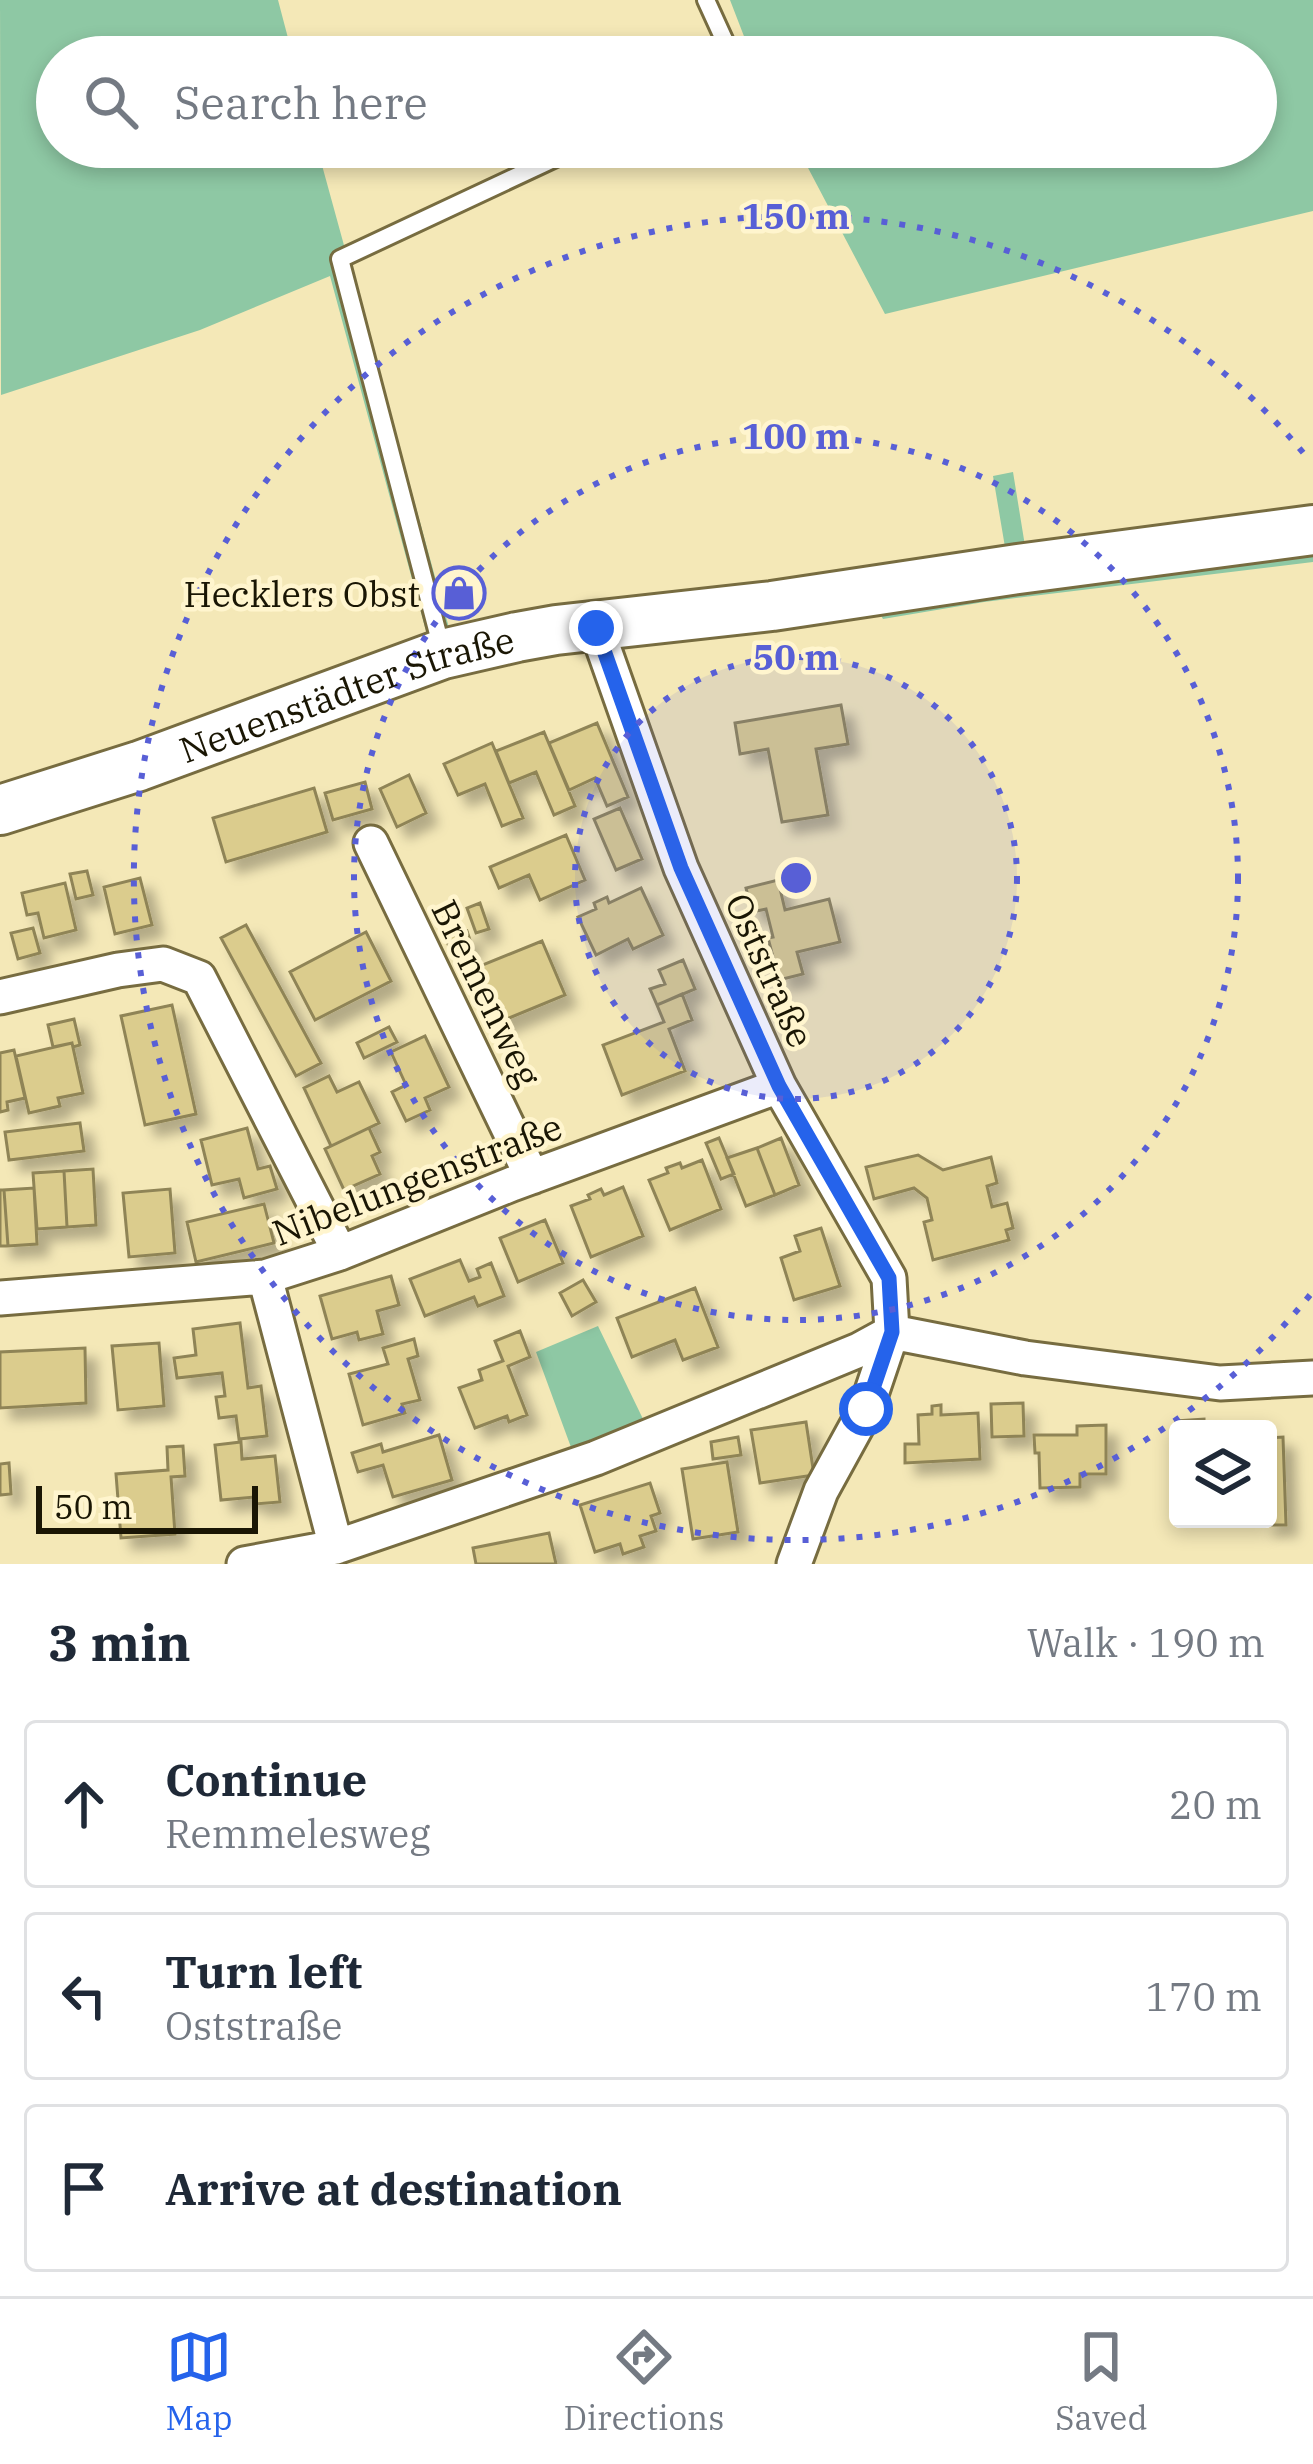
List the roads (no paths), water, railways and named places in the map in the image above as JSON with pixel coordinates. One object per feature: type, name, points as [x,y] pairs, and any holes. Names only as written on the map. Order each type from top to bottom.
[{"type":"main road","name":"Neuenstädter Straße","points":[[0,810],[139,766],[443,654],[556,630],[772,606],[1313,530]]},
{"type":"street","name":"Oststraße","points":[[596,628],[681,868],[779,1086],[889,1278],[892,1332]]},
{"type":"street","name":"Bremenweg","points":[[371,843],[532,1177]]},
{"type":"street","points":[[0,997],[163,964],[199,978],[340,1253]]},
{"type":"street","name":"Nibelungenstraße","points":[[0,1298],[265,1277],[340,1253],[779,1086]]},
{"type":"street","points":[[265,1277],[336,1547]]},
{"type":"street","points":[[244,1564],[336,1547],[596,1458],[859,1350],[892,1332],[1025,1358],[1220,1383],[1313,1378]]},
{"type":"street","points":[[794,1564],[821,1491],[866,1409],[892,1332]]},
{"type":"lane","points":[[706,0],[722,36]]},
{"type":"lane","points":[[443,654],[340,259],[534,168]]},
{"type":"place","name":"Hecklers Obst","points":[[459,593]]}]
